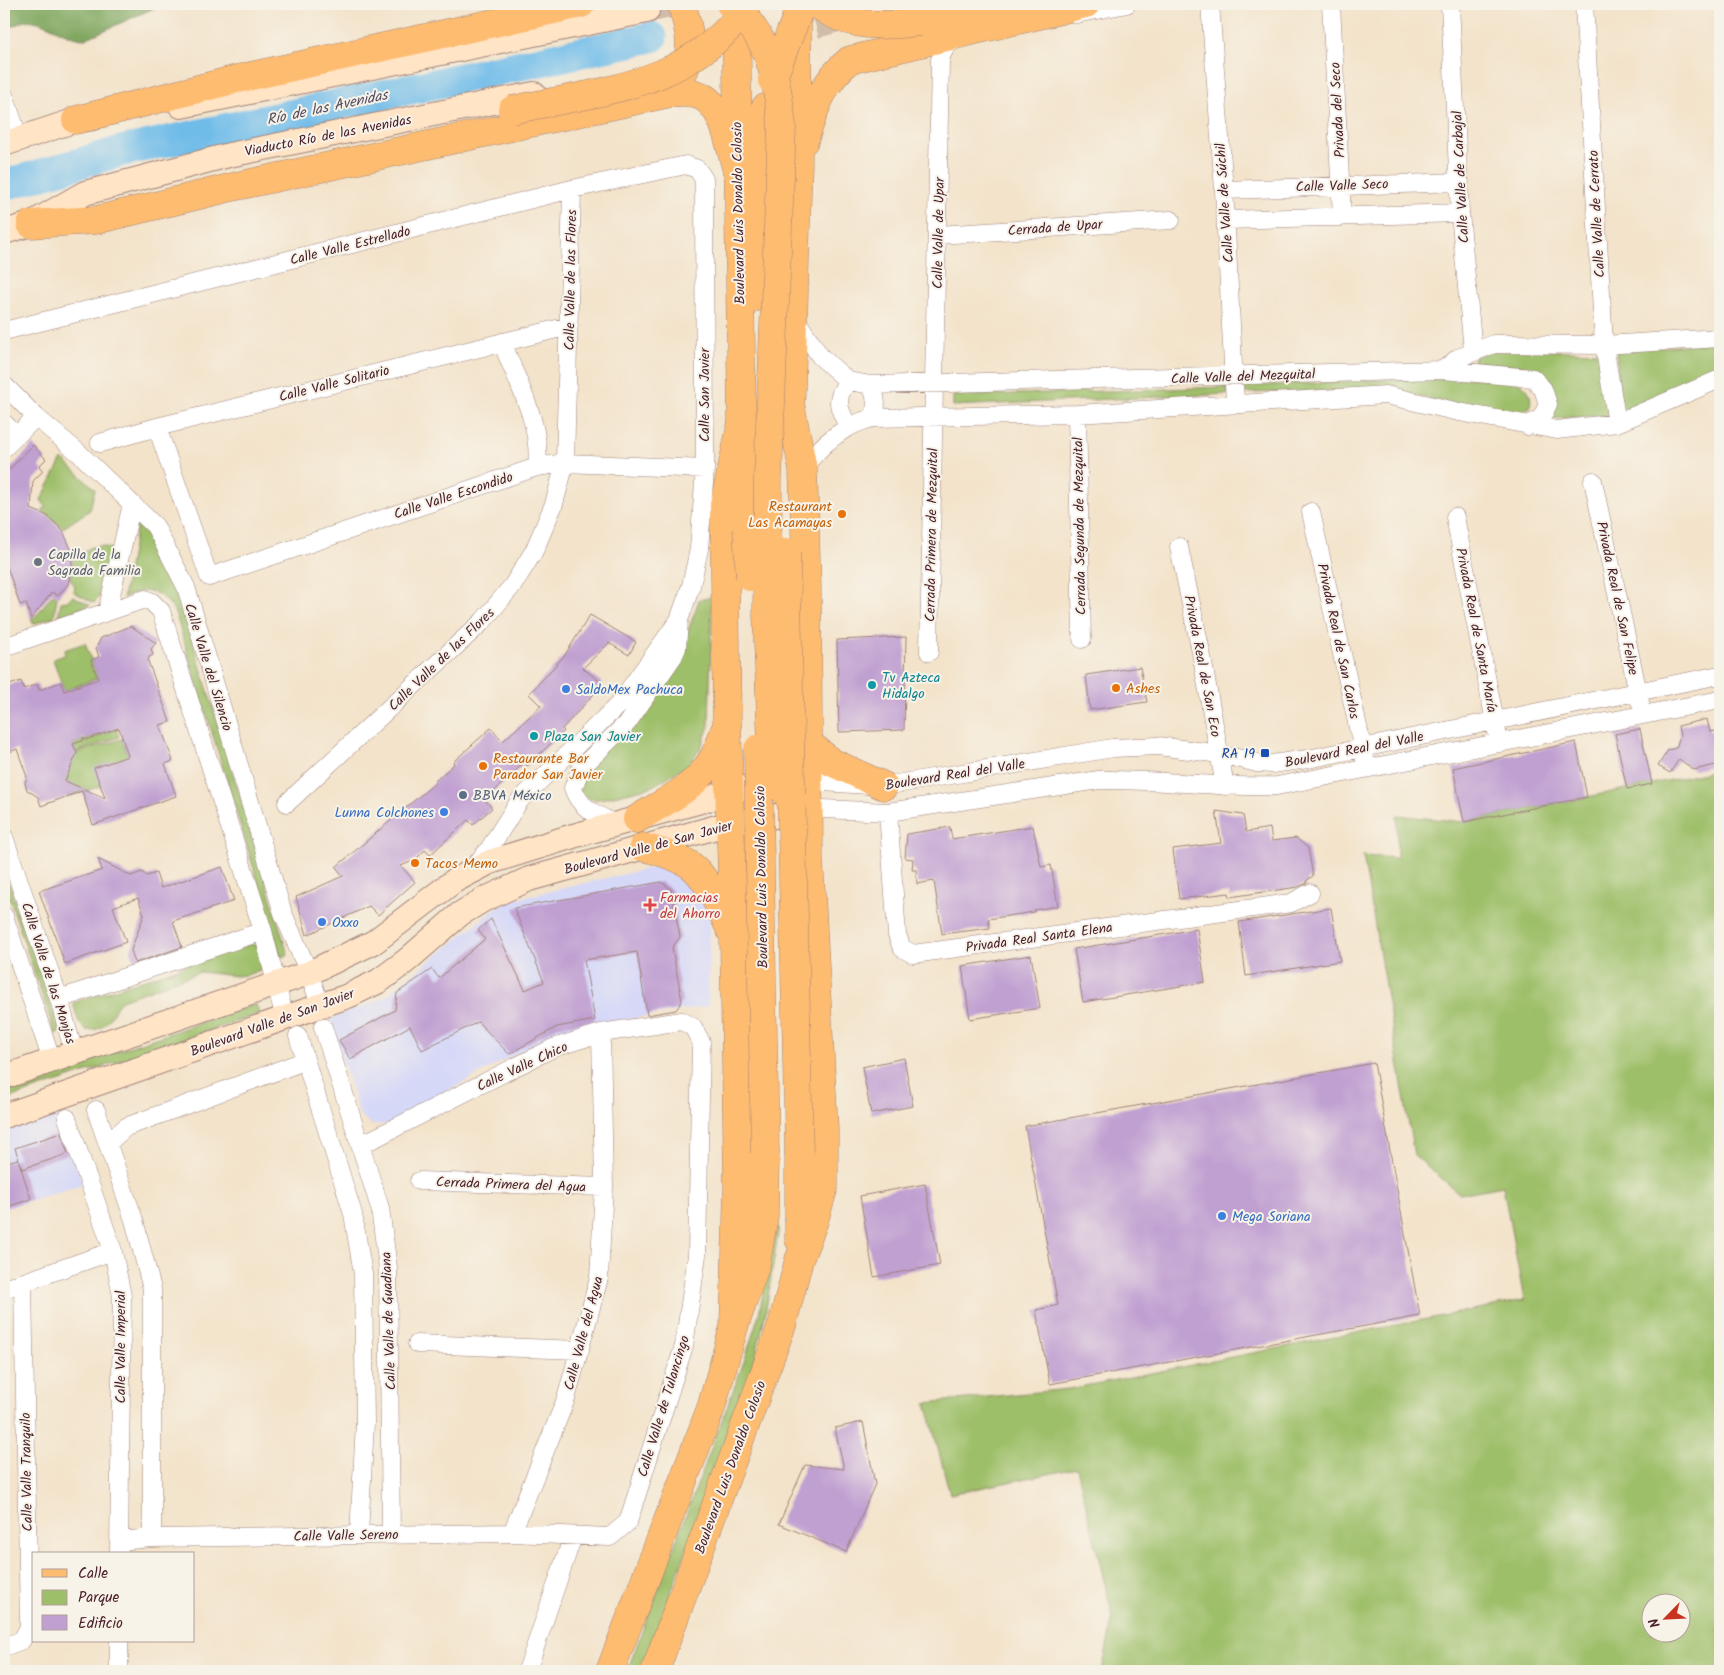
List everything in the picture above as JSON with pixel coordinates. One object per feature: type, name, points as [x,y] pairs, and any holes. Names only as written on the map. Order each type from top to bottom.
[{"type":"main road","points":[[76,120],[153,87],[535,4]]},
{"type":"main road","points":[[12,141],[76,120],[192,89],[581,4]]},
{"type":"main road","points":[[31,224],[96,220],[664,81],[680,80],[689,57],[691,44],[689,24],[681,4]]},
{"type":"main road","points":[[730,4],[747,17],[762,38],[779,93],[782,126],[768,477],[767,614],[773,773],[802,798]]},
{"type":"main road","name":"Boulevard Luis Donaldo Colosio","points":[[610,1671],[711,1408],[734,1327],[756,1264],[764,1216],[765,1153],[758,724],[742,422],[736,4]]},
{"type":"main road","points":[[4,232],[231,170],[640,83],[667,73],[695,57],[718,40],[748,4]]},
{"type":"main road","name":"Boulevard Luis Donaldo Colosio","points":[[655,1671],[780,1330],[799,1260],[814,1221],[824,1178],[824,1129],[809,858],[802,798],[786,508],[798,161],[796,4]]},
{"type":"main road","points":[[742,393],[753,374],[765,108],[780,56],[798,13],[805,4]]},
{"type":"main road","points":[[817,4],[844,19],[886,26],[920,22],[999,4]]},
{"type":"main road","points":[[833,4],[841,22],[868,54]]},
{"type":"main road","points":[[866,12],[905,4]]},
{"type":"main road","points":[[798,161],[812,114],[826,84],[836,71],[850,60],[868,54],[935,41],[1086,4]]},
{"type":"main road","points":[[76,120],[162,109],[647,11]]},
{"type":"main road","points":[[664,81],[691,94],[701,96],[710,103],[723,124],[737,172]]},
{"type":"main road","name":"Boulevard Luis Donaldo Colosio","points":[[790,403],[802,469],[807,588],[807,740],[802,798],[799,1260]]},
{"type":"main road","name":"Boulevard Luis Donaldo Colosio","points":[[734,1327],[738,1187],[734,938],[727,732],[724,505],[742,422]]},
{"type":"main road","points":[[626,822],[699,779],[719,749],[727,732],[746,750],[767,752],[786,748],[807,740],[831,762],[886,799]]},
{"type":"main road","points":[[4,1077],[309,973],[374,942],[438,892],[470,871],[510,855],[712,798],[729,790],[802,798]]},
{"type":"main road","name":"Boulevard Valle de San Javier","points":[[4,1116],[322,1017],[379,981],[406,961],[460,914],[483,900],[530,879],[730,824],[802,798]]},
{"type":"main road","points":[[643,847],[666,853],[692,866],[714,898],[734,938]]},
{"type":"main road","points":[[732,864],[769,852],[789,853],[809,858]]},
{"type":"street","name":"Calle Valle de Upar","points":[[932,418],[938,234],[940,60],[943,49],[952,41],[1127,4]]},
{"type":"street","name":"Calle Valle de Súchil","points":[[1210,4],[1226,220],[1235,403]]},
{"type":"street","name":"Privada del Seco","points":[[1331,4],[1342,217]]},
{"type":"street","name":"Calle Valle de Carbajal","points":[[1450,4],[1460,212],[1473,351]]},
{"type":"street","name":"Calle Valle de Cerrato","points":[[1584,4],[1604,345],[1618,423]]},
{"type":"street","points":[[4,95],[12,141]]},
{"type":"street","name":"Calle Valle Estrellado","points":[[4,331],[572,189],[686,165],[697,169]]},
{"type":"street","name":"Calle San Javier","points":[[573,788],[581,768],[633,716],[655,671],[662,641],[679,620],[691,586],[699,549],[705,469],[704,179],[697,169]]},
{"type":"street","name":"Calle Valle Seco","points":[[1224,190],[1460,182]]},
{"type":"street","name":"Calle Valle de las Flores","points":[[287,803],[484,621],[513,585],[534,551],[554,504],[565,462],[572,189]]},
{"type":"street","points":[[1226,220],[1460,212]]},
{"type":"street","name":"Cerrada de Upar","points":[[938,234],[1171,220]]},
{"type":"street","points":[[792,313],[820,356],[848,382],[840,391],[838,400],[841,414],[849,427]]},
{"type":"street","name":"Calle Valle Solitario","points":[[100,443],[157,427],[569,326]]},
{"type":"street","points":[[1443,370],[1458,358],[1494,344],[1604,345],[1720,338]]},
{"type":"street","points":[[502,342],[536,431],[539,448],[537,467]]},
{"type":"street","name":"Calle Valle del Mezquital","points":[[848,382],[871,385],[934,384],[1443,370],[1533,378],[1543,389],[1548,404],[1542,417],[1528,426]]},
{"type":"street","name":"Calle Valle del Mezquital","points":[[802,469],[826,442],[849,427],[874,418],[1077,414],[1386,395],[1528,426],[1557,430],[1618,423],[1720,379]]},
{"type":"street","name":"Calle Valle del Silencio","points":[[4,385],[36,417],[80,454],[155,526],[186,587],[283,913],[309,973],[322,1017]]},
{"type":"street","points":[[871,385],[876,397],[877,408],[874,418]]},
{"type":"street","name":"Cerrada Segunda de Mezquital","points":[[1077,414],[1082,639]]},
{"type":"street","points":[[4,448],[10,429],[36,417]]},
{"type":"street","name":"Cerrada Primera de Mezquital","points":[[929,652],[932,418]]},
{"type":"street","name":"Calle Valle Escondido","points":[[157,427],[210,577],[537,467],[565,462],[705,469]]},
{"type":"street","name":"Privada Real de San Felipe","points":[[1593,481],[1642,715]]},
{"type":"street","points":[[4,648],[108,612],[132,504]]},
{"type":"street","name":"Privada Real de San Carlos","points":[[1311,512],[1367,770]]},
{"type":"street","name":"Privada Real de Santa María","points":[[1455,517],[1500,742]]},
{"type":"street","name":"Privada Real de San Eco","points":[[1179,546],[1225,786]]},
{"type":"street","name":"Calle Valle del Silencio","points":[[108,612],[145,600],[152,602],[161,612],[263,930],[276,984],[291,1028]]},
{"type":"street","name":"Calle San Javier","points":[[470,871],[489,848],[520,800],[534,789],[655,671]]},
{"type":"street","name":"Boulevard Real del Valle","points":[[802,798],[823,809],[886,799],[1113,748],[1158,746],[1220,754],[1240,760],[1272,764],[1362,748],[1720,675]]},
{"type":"street","name":"Boulevard Real del Valle","points":[[802,798],[886,799],[1099,780],[1139,780],[1225,786],[1277,786],[1720,700]]},
{"type":"street","points":[[618,705],[633,716]]},
{"type":"street","points":[[1272,764],[1277,786]]},
{"type":"street","points":[[534,789],[555,783],[573,788],[577,799],[586,809],[626,822]]},
{"type":"street","name":"Privada Real Santa Elena","points":[[886,799],[897,935],[902,948],[913,954],[1291,903],[1310,893]]},
{"type":"street","name":"Calle Valle de las Monjas","points":[[4,837],[59,999],[74,1053]]},
{"type":"street","name":"Calle Valle de las Monjas","points":[[4,916],[52,1060]]},
{"type":"street","points":[[59,999],[263,930]]},
{"type":"street","name":"Calle Valle de Guadiana","points":[[322,1017],[380,1208],[388,1268],[391,1534]]},
{"type":"street","name":"Calle Valle Chico","points":[[361,1145],[553,1048],[601,1033],[682,1021],[693,1027]]},
{"type":"street","name":"Calle Valle de Tulancingo","points":[[573,1536],[610,1537],[628,1522],[684,1346],[697,1256],[702,1042],[693,1027]]},
{"type":"street","name":"Calle Valle de Guadiana","points":[[291,1028],[304,1061],[353,1214],[363,1274],[365,1423],[359,1535]]},
{"type":"street","name":"Calle Valle del Agua","points":[[512,1533],[566,1399],[599,1278],[604,1186],[601,1033]]},
{"type":"street","points":[[108,1143],[126,1127],[304,1061]]},
{"type":"street","points":[[96,1110],[134,1220],[152,1289],[152,1538]]},
{"type":"street","name":"Calle Valle Imperial","points":[[68,1118],[113,1251],[122,1296],[119,1548]]},
{"type":"street","name":"Cerrada Primera del Agua","points":[[419,1181],[604,1186]]},
{"type":"street","points":[[4,1290],[113,1251]]},
{"type":"street","name":"Calle Valle Tranquilo","points":[[4,1647],[22,1640],[29,1627],[23,1283]]},
{"type":"street","points":[[418,1344],[580,1350]]},
{"type":"street","name":"Calle Valle Sereno","points":[[119,1548],[152,1538],[512,1533],[573,1536]]},
{"type":"street","points":[[527,1671],[573,1536]]},
{"type":"street","points":[[119,1642],[119,1671]]},
{"type":"shaded area","points":[[664,865],[686,872],[701,891],[710,918],[708,1006],[557,1031],[388,1124],[372,1125],[359,1114],[330,1019],[382,999],[496,908],[516,899]]},
{"type":"shaded area","points":[[54,1110],[69,1143],[83,1184],[4,1209],[4,1127]]},
{"type":"green space","points":[[4,4],[163,4],[85,39],[70,36],[39,22],[32,21],[22,22],[4,31]]},
{"type":"green space","points":[[1720,342],[1720,372],[1621,411],[1616,351]]},
{"type":"green space","points":[[1498,349],[1599,352],[1610,415],[1546,419],[1554,400],[1550,383],[1533,368],[1474,365],[1474,357]]},
{"type":"green space","points":[[1501,378],[1519,383],[1530,394],[1530,407],[1521,414],[1504,413],[1384,390],[1242,393],[1244,386],[1405,379]]},
{"type":"green space","points":[[1226,387],[1229,394],[953,406],[953,396]]},
{"type":"green space","points":[[62,459],[95,489],[90,510],[63,528],[42,510],[46,507],[41,500]]},
{"type":"green space","points":[[137,525],[155,544],[178,592],[288,955],[281,957],[175,612],[164,598],[152,592],[139,592],[123,598]]},
{"type":"green space","points":[[102,546],[112,549],[101,594],[94,603],[74,592],[75,586],[70,579],[73,557],[92,547]]},
{"type":"green space","points":[[53,594],[57,597],[54,617],[33,624],[31,618],[35,617]]},
{"type":"green space","points":[[73,596],[90,605],[58,616],[61,602],[67,601]]},
{"type":"green space","points":[[712,597],[709,726],[701,748],[687,766],[651,787],[601,799],[590,799],[581,793],[581,778],[677,662],[699,600]]},
{"type":"green space","points":[[85,643],[98,678],[64,691],[53,659],[65,655],[64,650]]},
{"type":"green space","points":[[98,681],[119,737],[76,752],[73,744],[107,732],[91,684]]},
{"type":"green space","points":[[122,739],[128,757],[95,768],[101,786],[67,797],[72,784],[65,781],[63,757]]},
{"type":"green space","points":[[1720,770],[1720,1671],[1102,1671],[1113,1618],[1077,1468],[950,1494],[926,1403],[1069,1389],[1524,1300],[1503,1186],[1460,1194],[1414,1155],[1363,856],[1397,858],[1397,815],[1464,822]]},
{"type":"green space","points":[[4,869],[60,1032],[55,1034],[4,882]]},
{"type":"green space","points":[[251,944],[258,946],[262,960],[260,970],[247,975],[236,976],[200,972],[122,1000],[100,1028],[86,1030],[79,1023],[73,1003]]},
{"type":"green space","points":[[256,1004],[259,1014],[4,1100],[4,1089]]},
{"type":"green space","points":[[775,1227],[779,1227],[765,1316],[754,1363],[716,1472],[641,1671],[627,1671],[745,1359],[759,1314]]},
{"type":"building","name":"Capilla de la Sagrada Familia","points":[[33,445],[46,459],[39,466],[43,471],[33,481],[31,509],[48,516],[63,531],[71,549],[72,566],[68,584],[58,596],[52,592],[31,619],[26,603],[20,605],[4,558],[4,475]]},
{"type":"building","points":[[590,615],[636,642],[629,655],[609,643],[583,668],[603,684],[562,729],[564,731],[527,766],[524,763],[485,800],[492,808],[473,825],[468,820],[430,855],[425,850],[415,860],[401,866],[415,882],[378,915],[369,906],[307,935],[296,897],[343,876],[336,867],[435,783],[454,764],[453,762],[491,728],[503,741],[541,706],[529,694],[565,655]]},
{"type":"building","points":[[131,626],[156,643],[151,649],[153,655],[149,657],[148,661],[170,722],[160,725],[173,761],[165,764],[176,796],[93,825],[82,791],[41,806],[38,797],[27,790],[25,783],[27,777],[17,749],[4,754],[4,687],[21,681],[24,689],[37,684],[39,690],[61,682],[64,691],[98,679],[91,660],[99,657],[96,648],[101,638]],"holes":[[[119,728],[128,756],[94,768],[105,798],[65,781],[77,753],[73,744],[82,741],[84,737],[85,740]]]},
{"type":"building","name":"Tv Azteca Hidalgo","points":[[906,637],[904,730],[839,732],[837,640]]},
{"type":"building","name":"Ashes","points":[[1140,667],[1147,702],[1090,710],[1086,675]]},
{"type":"building","points":[[1707,719],[1710,732],[1720,730],[1720,764],[1694,770],[1679,759],[1670,773],[1658,766],[1668,750],[1676,748],[1680,736],[1678,726]]},
{"type":"building","points":[[1640,729],[1652,784],[1627,789],[1615,734]]},
{"type":"building","points":[[1576,742],[1587,797],[1464,822],[1453,768]]},
{"type":"building","points":[[1216,811],[1243,815],[1246,832],[1270,828],[1272,841],[1296,838],[1308,848],[1313,876],[1307,880],[1307,883],[1298,887],[1230,897],[1229,893],[1179,899],[1173,849],[1221,843]]},
{"type":"building","points":[[1033,826],[1041,867],[1051,865],[1058,906],[1034,910],[1034,912],[988,919],[990,928],[942,934],[934,881],[917,884],[916,870],[912,870],[913,859],[905,858],[907,834],[950,827],[952,839]]},
{"type":"building","points":[[98,859],[131,876],[142,872],[147,876],[156,873],[161,888],[222,867],[234,901],[173,921],[182,947],[135,963],[131,950],[144,915],[138,898],[113,907],[126,942],[65,964],[39,891],[102,870]]},
{"type":"building","points":[[661,882],[671,889],[680,937],[672,948],[682,1001],[676,1010],[647,1015],[637,952],[584,960],[595,1020],[557,1027],[509,1054],[478,1022],[422,1050],[410,1026],[350,1059],[339,1040],[395,1010],[397,993],[432,969],[439,978],[485,939],[478,930],[491,919],[525,990],[544,982],[514,908]]},
{"type":"building","points":[[1331,908],[1340,961],[1246,976],[1239,922]]},
{"type":"building","points":[[1197,929],[1205,982],[1083,1002],[1074,949]]},
{"type":"building","points":[[1031,955],[1040,1008],[970,1019],[962,966]]},
{"type":"building","points":[[904,1058],[913,1106],[871,1114],[862,1067]]},
{"type":"building","name":"Mega Soriana","points":[[1374,1063],[1420,1316],[1050,1384],[1036,1310],[1058,1305],[1025,1126]]},
{"type":"building","points":[[61,1133],[68,1154],[22,1169],[15,1148]]},
{"type":"building","points":[[18,1159],[31,1199],[4,1208],[4,1163]]},
{"type":"building","points":[[925,1184],[940,1265],[874,1277],[860,1196]]},
{"type":"building","points":[[863,1422],[875,1484],[846,1552],[779,1524],[805,1465],[844,1469],[835,1428]]},
{"type":"waterway","name":"Río de las Avenidas","points":[[4,185],[122,151],[652,37]]},
{"type":"tunnel","points":[[647,11],[680,4]]},
{"type":"tunnel","points":[[781,36],[852,16]]},
{"type":"place","name":"Restaurant Las Acamayas","points":[[842,514]]},
{"type":"place","name":"Capilla de la Sagrada Familia","points":[[38,562]]},
{"type":"place","name":"Tv Azteca Hidalgo","points":[[872,685]]},
{"type":"place","name":"Ashes","points":[[1116,688]]},
{"type":"place","name":"SaldoMex Pachuca","points":[[566,689]]},
{"type":"place","name":"Plaza San Javier","points":[[534,736]]},
{"type":"place","name":"RA 19","points":[[1265,753]]},
{"type":"place","name":"Restaurante Bar Parador San Javier","points":[[483,766]]},
{"type":"place","name":"BBVA México","points":[[463,795]]},
{"type":"place","name":"Lunna Colchones","points":[[444,812]]},
{"type":"place","name":"Tacos Memo","points":[[415,863]]},
{"type":"place","name":"Farmacias del Ahorro","points":[[650,905]]},
{"type":"place","name":"Oxxo","points":[[322,922]]},
{"type":"place","name":"Mega Soriana","points":[[1222,1216]]}]
